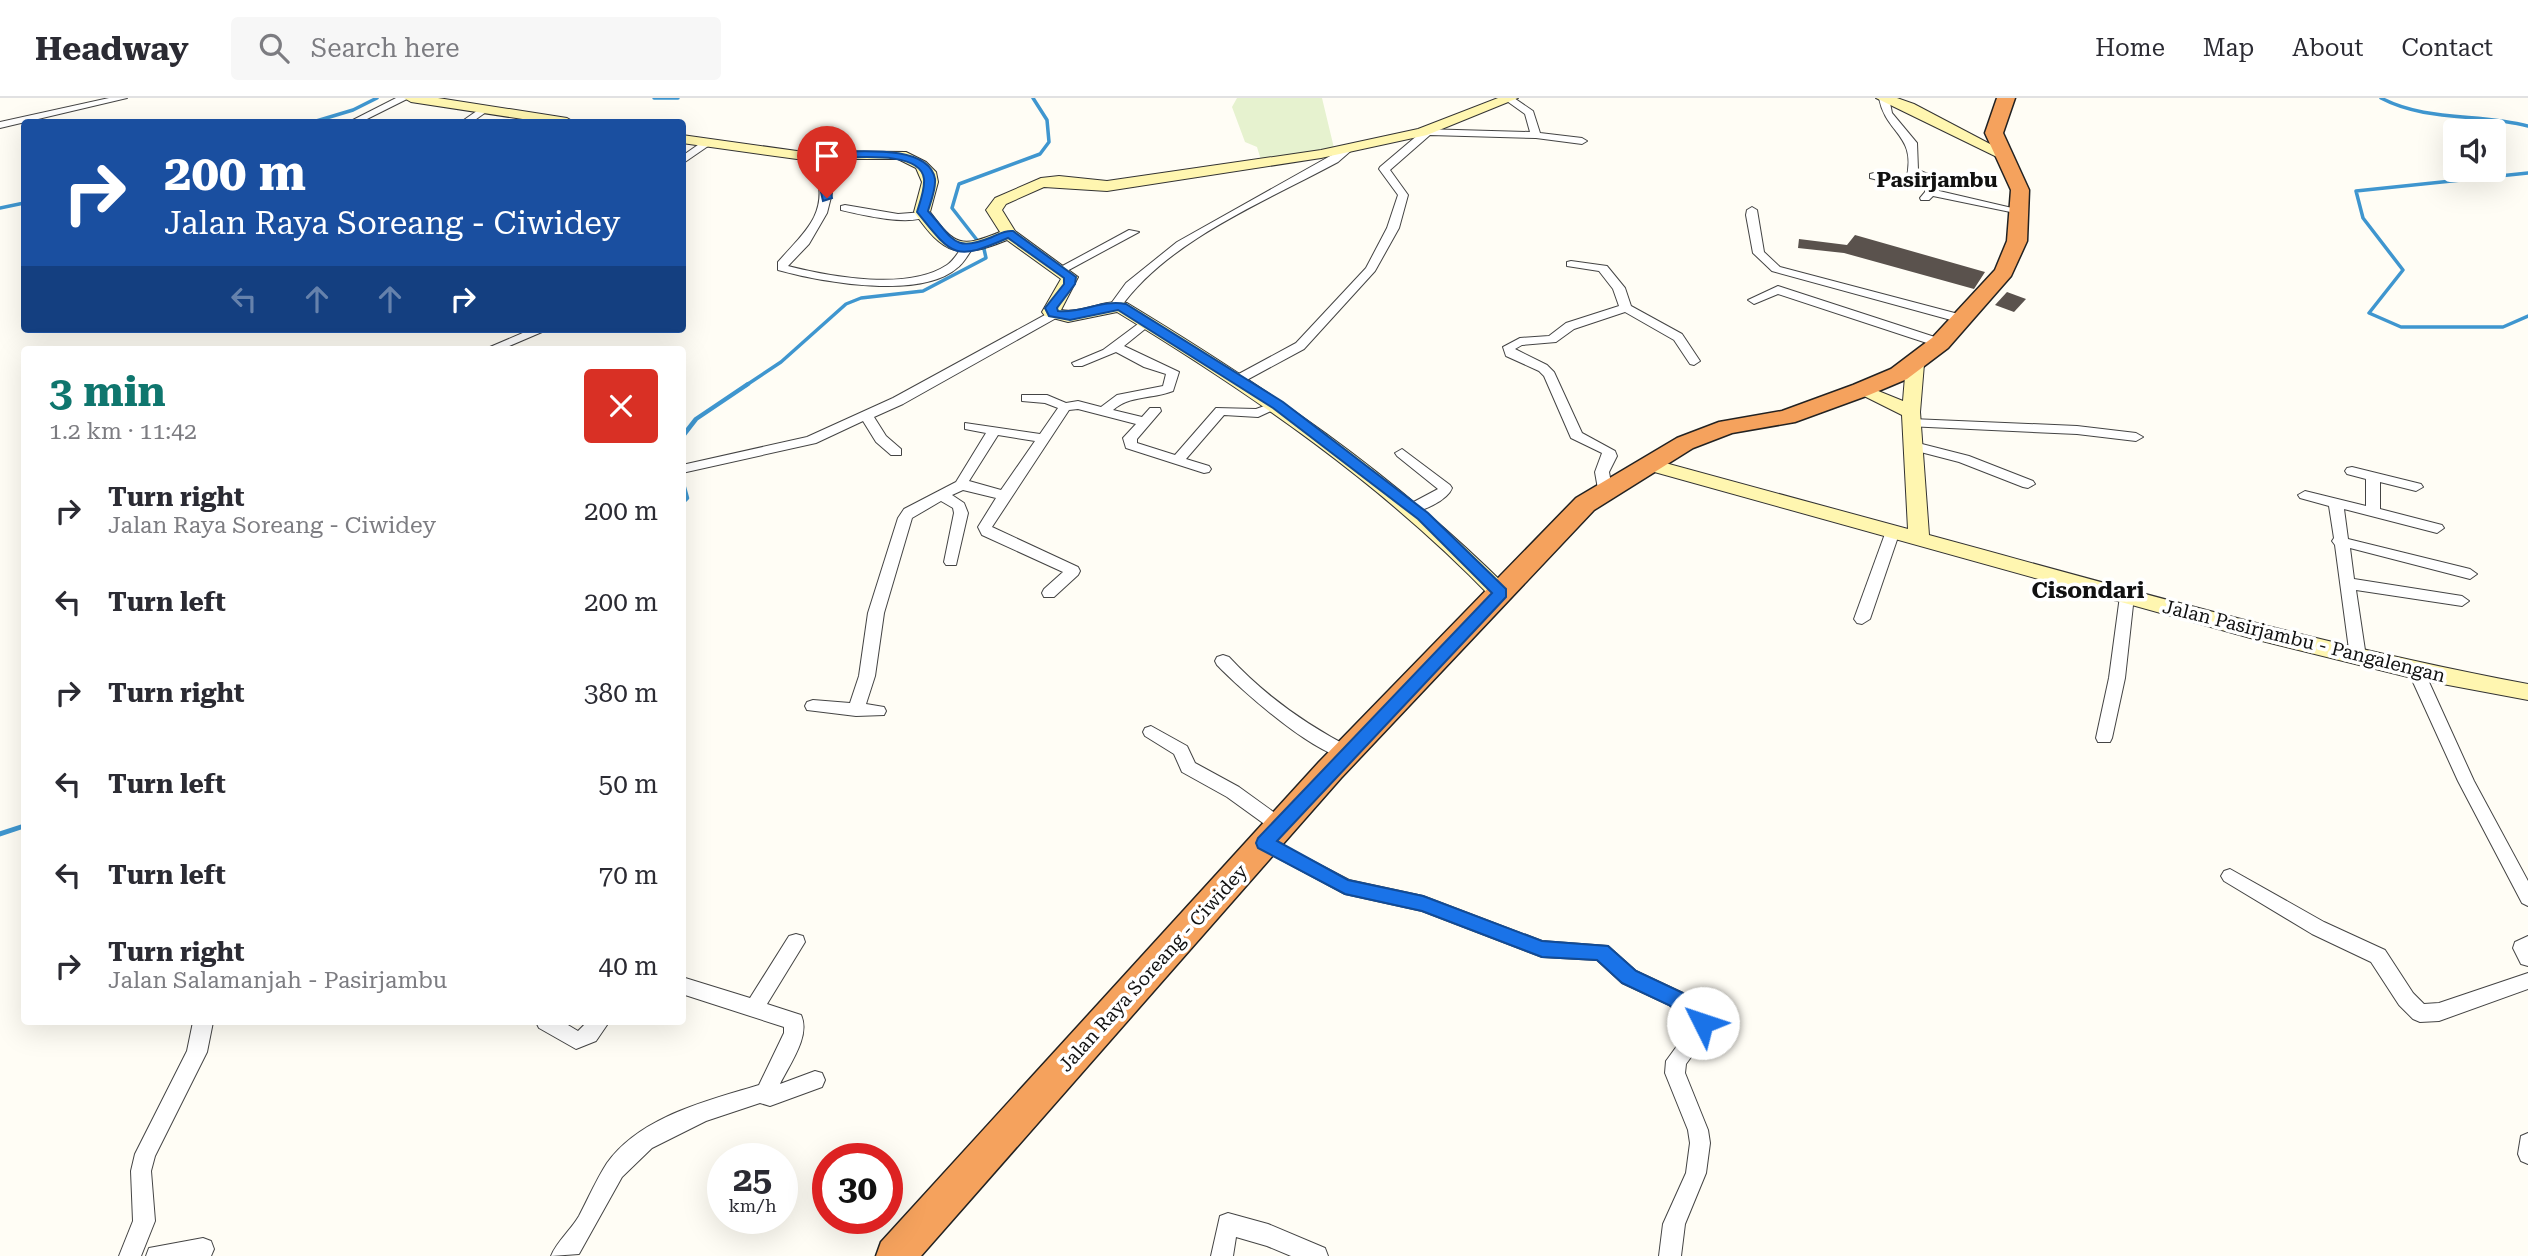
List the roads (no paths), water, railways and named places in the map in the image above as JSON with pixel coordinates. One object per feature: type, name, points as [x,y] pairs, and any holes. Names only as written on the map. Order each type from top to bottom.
[{"type":"highway","name":"Jalan Raya Soreang - Ciwidey","points":[[895,1256],[1272,834],[1562,525],[1605,489],[1706,433],[1771,421],[1860,390],[1915,364],[1940,344],[2010,263],[2021,213],[2020,190],[1994,133],[2006,98]]},
{"type":"street","points":[[27,119],[122,98]]},
{"type":"street","points":[[360,119],[404,98]]},
{"type":"street","points":[[411,98],[546,119]]},
{"type":"street","points":[[1884,98],[2002,154]]},
{"type":"street","points":[[1874,176],[1907,184],[1911,182],[1913,172],[1912,143],[1887,114],[1884,98]]},
{"type":"street","points":[[1054,314],[1051,308],[1071,281],[1061,270],[1003,236],[995,215],[996,205],[1041,183],[1107,186],[1348,149],[1425,133],[1510,99],[1530,113],[1536,135]]},
{"type":"street","points":[[471,119],[484,110]]},
{"type":"street","points":[[0,125],[21,120]]},
{"type":"street","points":[[1239,379],[1300,345],[1371,269],[1393,228],[1402,195],[1384,169],[1425,133],[1536,135],[1582,141]]},
{"type":"street","points":[[686,139],[797,155],[901,155],[921,165],[930,182],[922,206],[924,215],[955,247],[970,249]]},
{"type":"street","points":[[686,158],[709,142]]},
{"type":"street","points":[[1116,306],[1127,286],[1194,237],[1334,160],[1348,149]]},
{"type":"street","points":[[828,155],[827,169],[822,175],[827,193],[822,213],[805,242],[784,262],[782,268],[846,282],[905,280],[943,272],[957,264],[970,249],[1003,236]]},
{"type":"street","points":[[1913,172],[1930,178],[1927,195],[2021,213]]},
{"type":"street","points":[[845,208],[898,216],[924,215]]},
{"type":"street","points":[[1752,210],[1751,221],[1762,257],[1776,269],[1962,319]]},
{"type":"street","points":[[1061,270],[1133,232]]},
{"type":"street","points":[[1571,264],[1603,268],[1619,288],[1626,308],[1678,337],[1694,361]]},
{"type":"street","points":[[1797,295],[1809,278]]},
{"type":"street","points":[[1754,300],[1774,290],[1797,295],[1940,344]]},
{"type":"street","points":[[686,468],[811,440],[866,415],[1054,314],[1070,316],[1116,306],[1278,405],[1413,508],[1500,593]]},
{"type":"street","points":[[1605,489],[1602,471],[1610,456],[1608,451],[1576,435],[1550,375],[1508,349],[1520,342],[1552,339],[1570,326],[1626,308]]},
{"type":"street","points":[[1078,363],[1101,356],[1146,322]]},
{"type":"street","points":[[499,346],[533,333]]},
{"type":"street","points":[[1104,411],[1123,395],[1163,391],[1169,388],[1173,379],[1173,372],[1148,364],[1115,346]]},
{"type":"street","points":[[1915,364],[1912,417],[1919,538]]},
{"type":"street","points":[[1860,390],[1912,417],[2077,430],[2136,438]]},
{"type":"street","points":[[1027,398],[1047,399],[1065,407],[1078,405],[1144,422]]},
{"type":"street","points":[[1177,461],[1221,411],[1258,413],[1278,405]]},
{"type":"street","points":[[957,540],[985,527],[1065,407]]},
{"type":"street","points":[[1155,411],[1130,438],[1131,445],[1204,469]]},
{"type":"street","points":[[866,415],[881,439],[896,452]]},
{"type":"street","points":[[970,426],[1042,439]]},
{"type":"street","points":[[963,484],[962,481],[994,430]]},
{"type":"street","points":[[1914,446],[1992,469],[2028,484]]},
{"type":"street","points":[[1402,453],[1446,488],[1444,492],[1413,508]]},
{"type":"street","name":"Jalan Pasirjambu - Pangalengan","points":[[1647,464],[2358,657],[2528,692]]},
{"type":"street","points":[[2352,471],[2416,487]]},
{"type":"street","points":[[2373,477],[2373,513]]},
{"type":"street","points":[[856,710],[867,676],[876,613],[909,512],[963,484],[1007,496]]},
{"type":"street","points":[[941,495],[960,506],[957,540],[951,562]]},
{"type":"street","points":[[2305,495],[2437,528]]},
{"type":"street","points":[[2336,503],[2339,541],[2358,657]]},
{"type":"street","points":[[985,527],[994,536],[1073,571],[1049,593]]},
{"type":"street","points":[[1862,619],[1893,531]]},
{"type":"street","points":[[2339,541],[2470,574]]},
{"type":"street","points":[[2346,583],[2462,601]]},
{"type":"street","points":[[2104,738],[2117,678],[2127,596]]},
{"type":"street","points":[[1223,661],[1271,710],[1293,725],[1347,753]]},
{"type":"street","points":[[2416,671],[2466,781],[2528,898]]},
{"type":"street","points":[[813,706],[878,711]]},
{"type":"street","points":[[1151,732],[1181,750],[1188,767],[1233,792],[1272,834],[1345,887],[1423,904],[1542,949],[1601,952],[1629,977],[1676,999],[1701,1019],[1703,1027],[1676,1061],[1675,1073],[1699,1130],[1700,1143],[1696,1173],[1674,1224],[1670,1256]]},
{"type":"street","points":[[2230,876],[2318,928],[2367,948],[2378,956],[2406,999],[2420,1013],[2439,1012],[2528,981]]},
{"type":"street","points":[[754,1008],[796,942]]},
{"type":"street","points":[[2528,944],[2522,948],[2528,958]]},
{"type":"street","points":[[562,1256],[577,1242],[616,1167],[630,1154],[661,1131],[697,1113],[765,1092],[796,1025],[794,1021],[686,986]]},
{"type":"street","points":[[130,1256],[144,1221],[141,1171],[145,1154],[197,1052],[202,1025]]},
{"type":"street","points":[[551,1025],[576,1040],[583,1040],[596,1025]]},
{"type":"street","points":[[765,1092],[765,1096],[770,1097],[816,1080]]},
{"type":"street","points":[[2528,1143],[2528,1154]]},
{"type":"street","points":[[1222,1256],[1228,1224],[1268,1235],[1317,1256]]},
{"type":"street","points":[[157,1256],[203,1249]]},
{"type":"waterway","points":[[323,119],[353,110],[377,98]]},
{"type":"waterway","points":[[654,98],[678,98]]},
{"type":"waterway","points":[[748,384],[781,362],[846,304],[861,298],[923,291],[986,258],[984,249],[952,208],[959,184],[1040,154],[1049,142],[1047,120],[1033,98]]},
{"type":"waterway","points":[[2381,98],[2416,111],[2528,126]]},
{"type":"waterway","points":[[2528,173],[2356,191],[2363,218],[2403,270],[2369,313],[2401,327],[2503,327],[2528,316]]},
{"type":"waterway","points":[[0,208],[21,204]]},
{"type":"waterway","points":[[686,432],[696,419],[748,384]]},
{"type":"waterway","points":[[686,494],[686,499]]},
{"type":"waterway","points":[[0,834],[21,827]]},
{"type":"district","name":"Pasirjambu","points":[[1937,180]]},
{"type":"district","name":"Cisondari","points":[[2088,590]]}]
